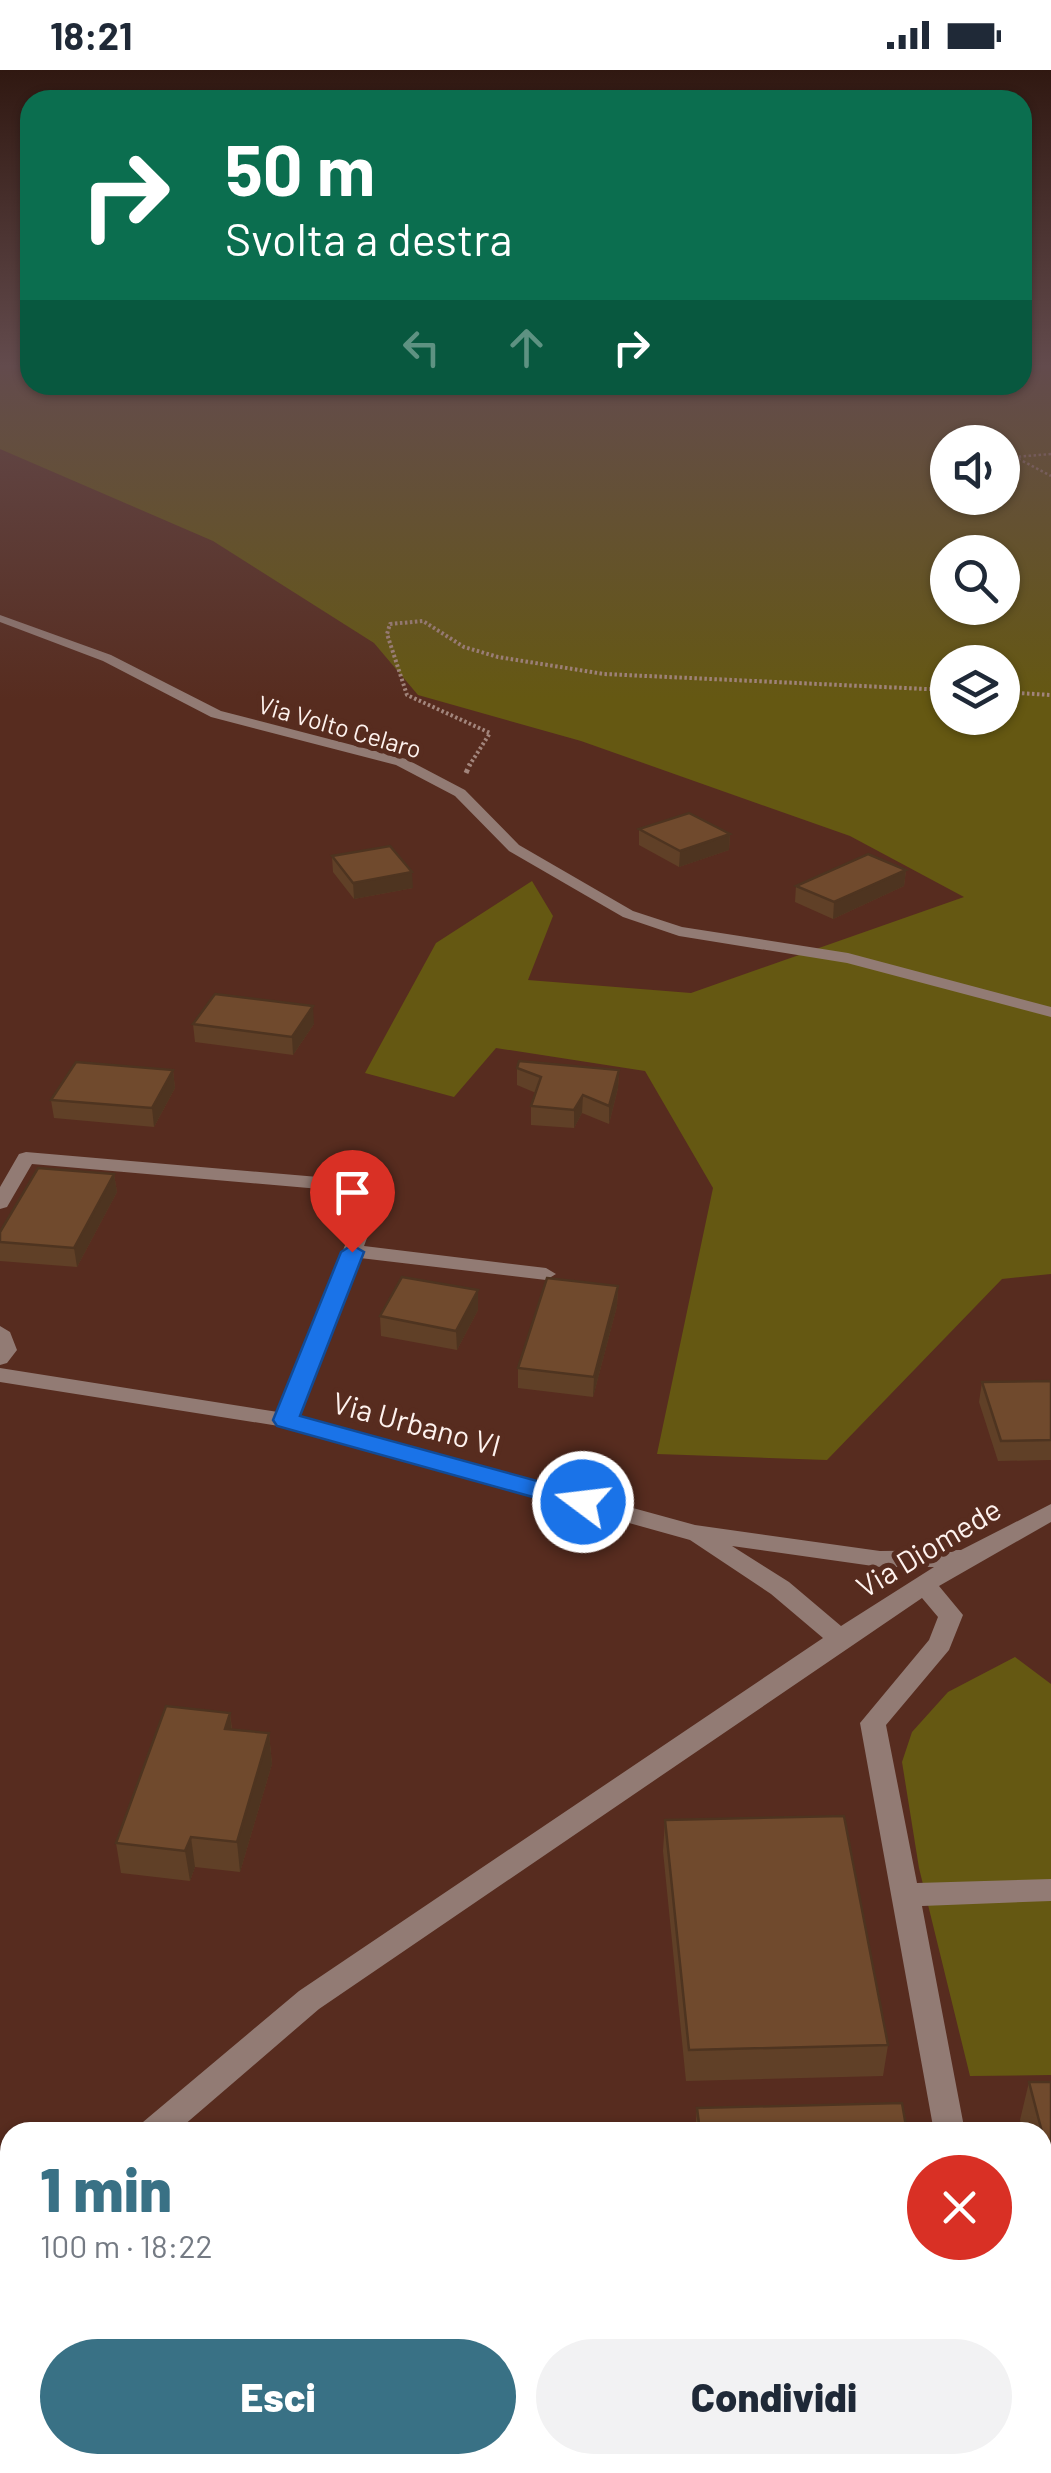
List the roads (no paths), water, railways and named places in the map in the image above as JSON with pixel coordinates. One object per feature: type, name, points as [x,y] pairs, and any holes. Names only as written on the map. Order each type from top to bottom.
[{"type":"street","name":"Via Volto Celaro","points":[[0,618],[107,658],[216,714],[401,762],[460,793],[514,848],[628,914],[679,930],[848,958],[1051,1012]]},
{"type":"street","points":[[0,1203],[26,1158],[377,1188],[286,1420]]},
{"type":"street","points":[[352,1252],[546,1274]]},
{"type":"street","points":[[0,1332],[6,1350],[0,1358]]},
{"type":"street","name":"Via Urbano VI","points":[[0,1375],[286,1420],[695,1533],[880,1559],[964,1558]]},
{"type":"street","name":"Via Diomede","points":[[166,2122],[309,2000],[840,1639],[964,1558],[1051,1512]]},
{"type":"street","name":"Via Urbano VI","points":[[695,1533],[780,1588],[840,1639]]},
{"type":"street","points":[[925,1586],[950,1615],[940,1644],[873,1723],[948,2122]]},
{"type":"street","points":[[903,1895],[1051,1890]]}]
